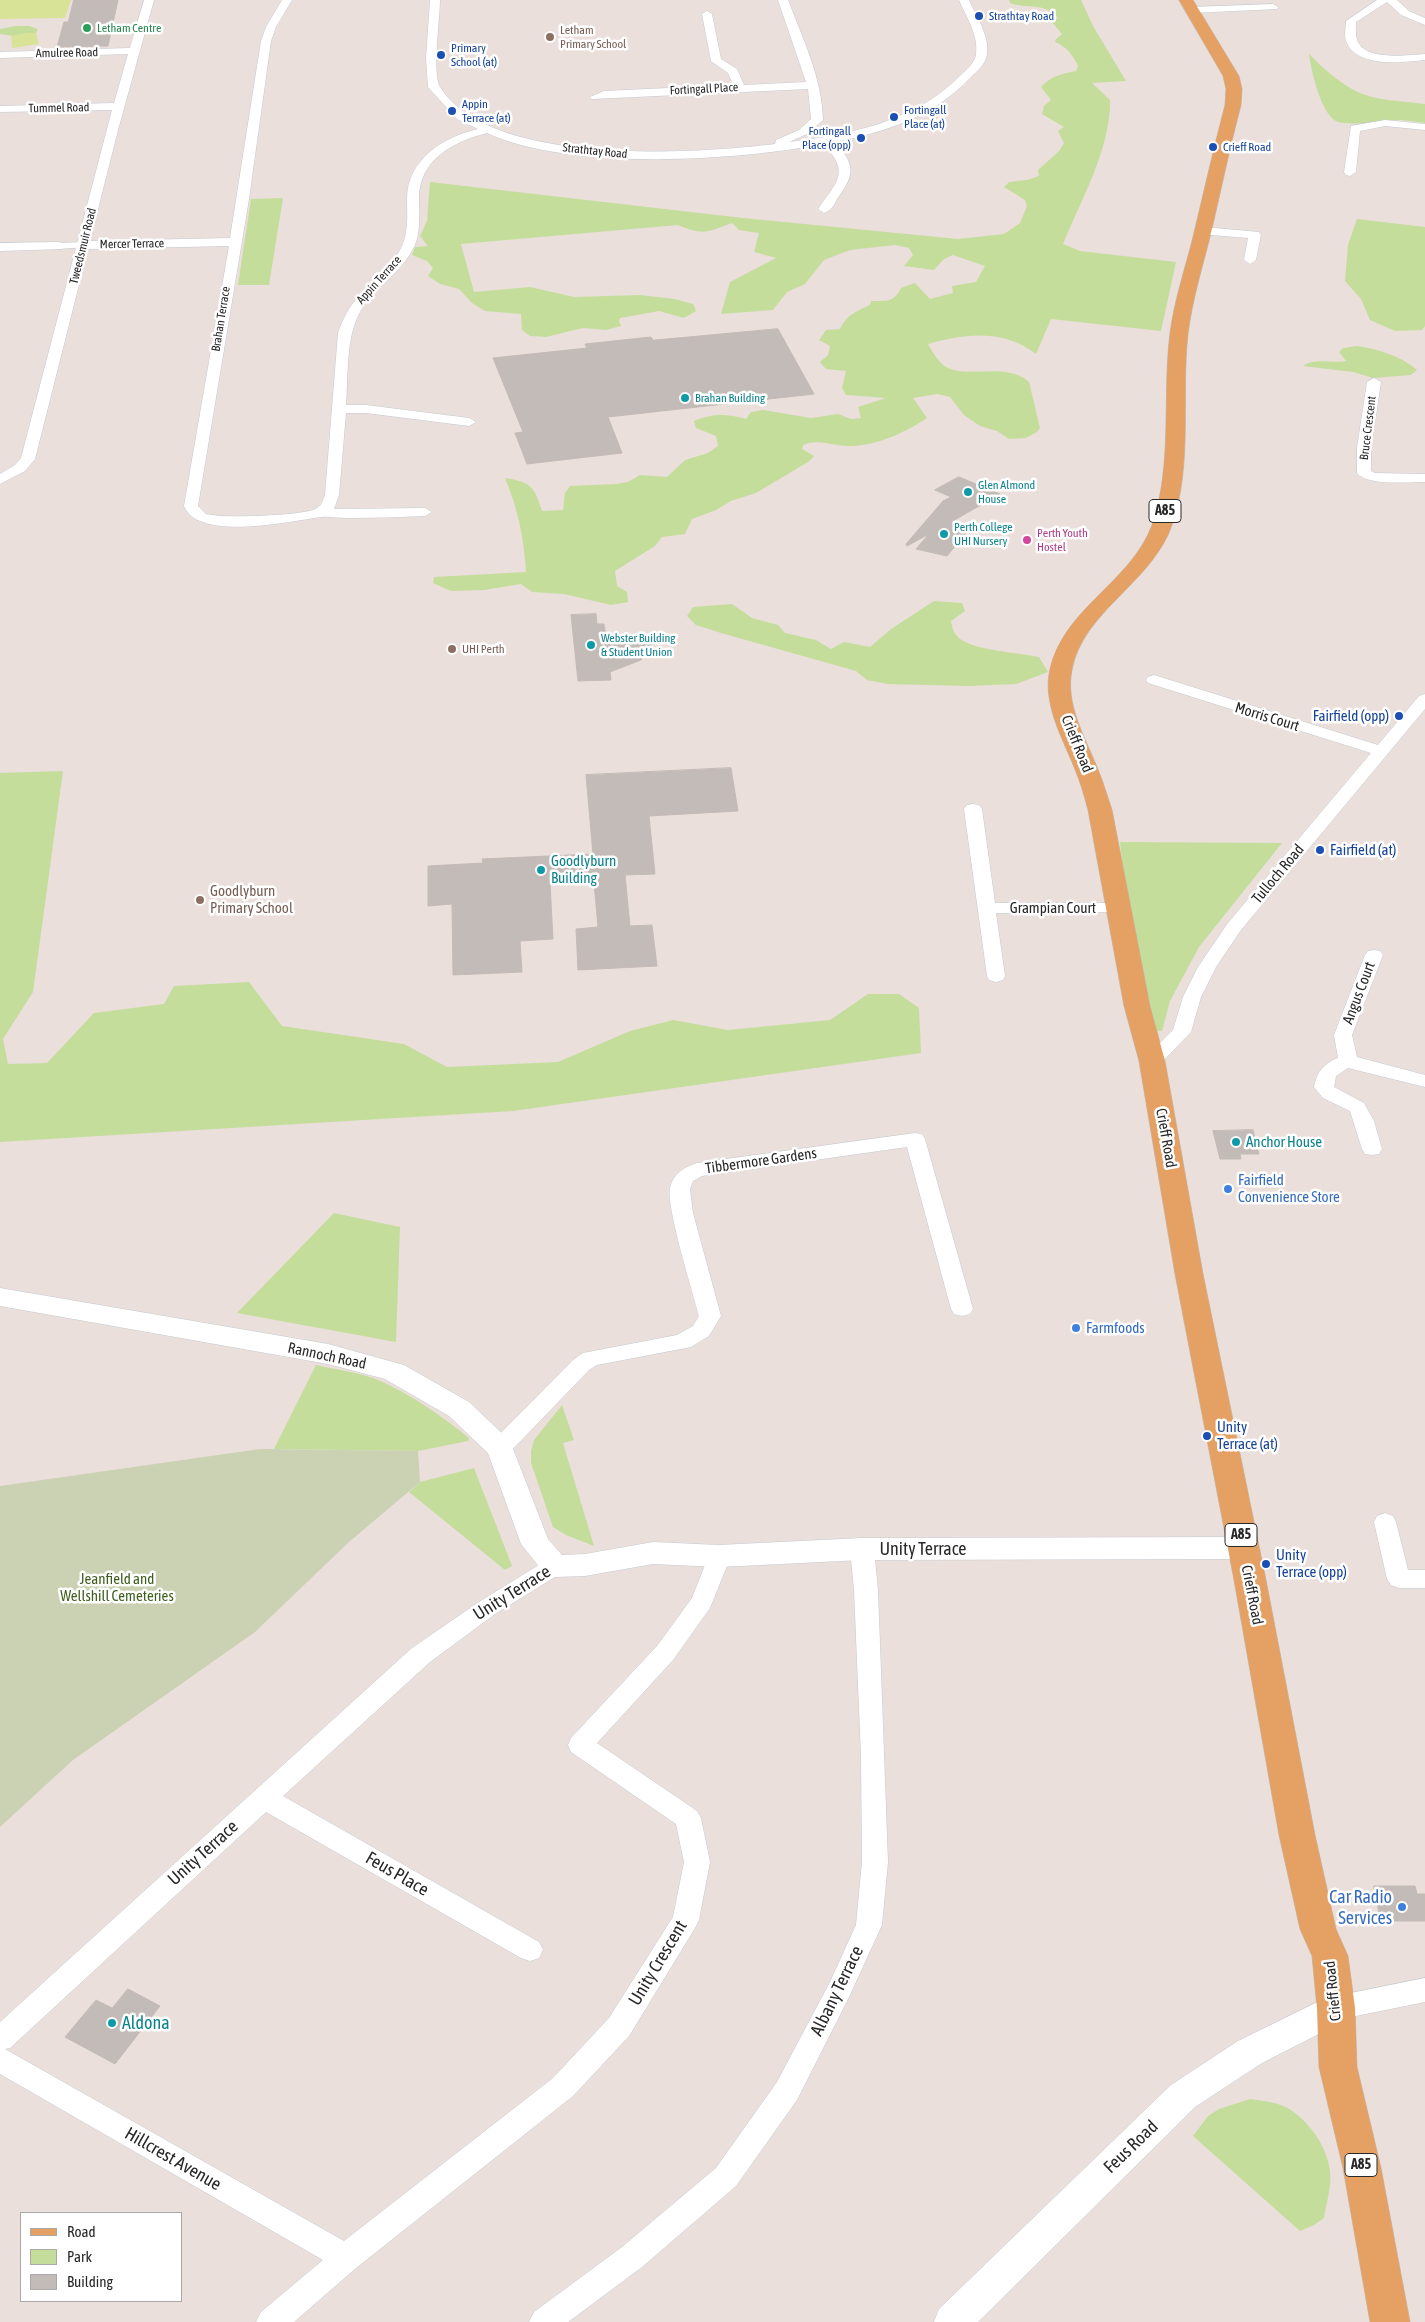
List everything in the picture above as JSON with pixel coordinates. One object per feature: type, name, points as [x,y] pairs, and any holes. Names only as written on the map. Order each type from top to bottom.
[{"type":"main road","name":"Crieff Road","points":[[1189,5],[1231,76],[1234,89],[1233,105],[1183,309],[1179,335],[1176,446],[1163,524],[1155,544],[1145,560],[1083,625],[1067,649],[1061,670],[1063,710],[1092,783],[1100,810],[1137,1006],[1152,1061],[1188,1274],[1243,1548],[1297,1835],[1318,1929],[1330,1956],[1336,2008],[1338,2066],[1362,2168],[1390,2322]]},
{"type":"street","name":"Tweedsmuir Road","points":[[0,480],[20,468],[28,459],[119,106],[149,0]]},
{"type":"street","name":"Brahan Terrace","points":[[287,0],[271,27],[266,41],[191,506],[192,510],[200,517],[216,520],[302,517],[322,512]]},
{"type":"street","name":"Strathtay Road","points":[[435,0],[434,86],[452,111],[486,130],[522,141],[594,153],[651,156],[765,150],[849,136],[895,121],[921,110],[956,88],[981,60],[981,42],[964,0]]},
{"type":"street","points":[[783,0],[812,85],[818,112],[825,123],[849,136]]},
{"type":"street","points":[[1384,0],[1351,21],[1351,39],[1355,47],[1370,56],[1393,58],[1425,57]]},
{"type":"street","points":[[1391,0],[1405,13],[1425,22]]},
{"type":"street","points":[[1189,5],[1273,7]]},
{"type":"street","points":[[707,14],[716,61],[733,71],[740,88]]},
{"type":"street","name":"Amulree Road","points":[[0,54],[134,51]]},
{"type":"street","name":"Fortingall Place","points":[[596,97],[604,94],[812,85]]},
{"type":"street","name":"Tummel Road","points":[[0,109],[119,106]]},
{"type":"street","points":[[765,150],[825,123]]},
{"type":"street","points":[[1350,172],[1356,128],[1385,123],[1425,127]]},
{"type":"street","name":"Appin Terrace","points":[[322,512],[329,505],[332,495],[344,333],[349,317],[361,299],[407,248],[412,230],[417,174],[429,159],[444,148],[460,139],[486,130]]},
{"type":"street","points":[[824,209],[847,174],[843,158],[825,140]]},
{"type":"street","points":[[1203,231],[1255,235],[1250,260]]},
{"type":"street","name":"Mercer Terrace","points":[[0,247],[235,242]]},
{"type":"street","name":"Bruce Crescent","points":[[1374,382],[1366,431],[1364,473],[1374,477],[1425,478]]},
{"type":"street","points":[[338,409],[366,409],[437,424],[469,422]]},
{"type":"street","points":[[322,512],[345,514],[425,512]]},
{"type":"street","name":"Morris Court","points":[[1154,680],[1382,751]]},
{"type":"street","name":"Tulloch Road","points":[[1152,1061],[1182,1032],[1192,997],[1207,967],[1234,927],[1425,699]]},
{"type":"street","name":"Grampian Court","points":[[973,809],[996,976]]},
{"type":"street","name":"Grampian Court","points":[[988,908],[1118,908]]},
{"type":"street","name":"Angus Court","points":[[1348,1061],[1345,1055],[1344,1035],[1374,954]]},
{"type":"street","points":[[1372,1149],[1358,1108],[1350,1101],[1330,1094],[1324,1086],[1328,1072],[1333,1067],[1348,1061],[1425,1081]]},
{"type":"street","name":"Tibbermore Gardens","points":[[500,1448],[581,1365],[591,1358],[682,1342],[701,1331],[710,1316],[683,1213],[680,1188],[685,1178],[697,1170],[915,1139],[962,1309]]},
{"type":"street","name":"Rannoch Road","points":[[0,1297],[328,1354],[394,1372],[459,1409],[500,1448],[535,1544],[555,1566]]},
{"type":"street","points":[[1385,1522],[1399,1579],[1425,1579]]},
{"type":"street","name":"Unity Terrace","points":[[0,2039],[421,1654],[487,1608],[555,1566],[585,1565],[653,1553],[719,1556],[862,1549],[1243,1548]]},
{"type":"street","name":"Albany Terrace","points":[[544,2322],[632,2256],[726,2177],[787,2091],[840,1989],[869,1925],[875,1862],[866,1590],[862,1549]]},
{"type":"street","name":"Unity Crescent","points":[[346,2258],[563,2087],[619,2027],[686,1920],[698,1862],[688,1818],[580,1745],[665,1653],[702,1602],[719,1556]]},
{"type":"street","name":"Feus Place","points":[[264,1798],[530,1950]]},
{"type":"street","points":[[1336,2008],[1425,1990]]},
{"type":"street","name":"Feus Road","points":[[952,2322],[1183,2096],[1250,2052],[1336,2008]]},
{"type":"street","name":"Hillcrest Avenue","points":[[0,2060],[346,2258]]},
{"type":"street","points":[[271,2322],[302,2298],[346,2258]]},
{"type":"green space","points":[[0,0],[71,0],[65,18],[0,19]]},
{"type":"green space","points":[[1009,0],[1081,0],[1093,26],[1126,81],[1092,83],[1110,100],[1106,137],[1094,174],[1063,244],[1080,251],[1176,262],[1161,331],[1051,319],[1036,354],[1011,340],[998,337],[956,337],[928,344],[940,362],[950,369],[972,372],[1008,372],[1029,382],[1040,428],[1037,432],[1026,438],[1009,439],[997,431],[980,426],[964,415],[950,397],[937,394],[913,398],[927,418],[910,428],[891,437],[862,445],[846,446],[815,442],[803,445],[802,449],[814,456],[808,462],[756,493],[731,501],[716,510],[692,519],[685,534],[662,537],[655,546],[615,571],[617,586],[627,592],[628,602],[611,605],[564,594],[532,592],[521,584],[484,590],[451,591],[433,583],[434,577],[526,572],[520,524],[505,478],[521,481],[530,487],[534,491],[542,511],[563,510],[565,493],[570,486],[616,484],[628,482],[640,475],[667,477],[685,460],[708,453],[718,446],[716,436],[696,428],[694,421],[701,418],[720,415],[746,419],[751,412],[763,410],[811,418],[838,414],[851,419],[861,418],[858,407],[886,398],[846,395],[842,388],[846,371],[826,369],[820,362],[828,355],[830,346],[819,340],[826,330],[840,329],[849,317],[870,305],[871,301],[892,299],[901,288],[915,283],[930,299],[953,293],[952,286],[976,282],[985,266],[953,255],[944,259],[934,270],[904,266],[913,255],[909,248],[895,245],[850,250],[824,260],[805,284],[787,292],[773,310],[721,314],[730,282],[776,258],[754,252],[759,233],[739,230],[732,223],[705,232],[694,231],[678,225],[461,244],[474,292],[530,287],[574,297],[640,295],[675,299],[693,304],[696,311],[684,318],[659,311],[620,318],[621,326],[606,330],[583,328],[546,337],[530,336],[522,330],[521,314],[485,311],[472,303],[459,289],[440,284],[428,276],[433,268],[427,261],[412,255],[415,247],[428,246],[420,236],[427,221],[430,182],[743,218],[958,239],[1004,234],[1020,223],[1027,206],[1025,200],[1004,187],[1009,182],[1027,180],[1039,176],[1038,170],[1059,151],[1064,143],[1058,131],[1064,127],[1042,114],[1044,106],[1051,100],[1041,87],[1057,76],[1076,71],[1078,66],[1069,51],[1055,42],[1062,34],[1052,22],[1058,18],[1053,13],[1042,8],[1016,5],[1010,3]]},
{"type":"green space","points":[[29,26],[38,29],[36,33],[14,36],[0,34],[0,29]]},
{"type":"green space","points":[[36,33],[39,44],[12,48],[11,36]]},
{"type":"green space","points":[[1309,54],[1335,77],[1360,93],[1387,100],[1425,104],[1425,123],[1402,120],[1358,123],[1336,121],[1331,117],[1321,101],[1314,80]]},
{"type":"green space","points":[[283,198],[269,285],[238,285],[251,199]]},
{"type":"green space","points":[[1357,219],[1425,227],[1425,326],[1422,330],[1395,331],[1370,320],[1361,299],[1345,281],[1348,245]]},
{"type":"green space","points":[[1357,346],[1389,354],[1417,370],[1411,375],[1373,378],[1353,372],[1303,366],[1318,361],[1346,361],[1339,352],[1343,348]]},
{"type":"green space","points":[[934,601],[962,603],[965,611],[951,621],[956,634],[965,642],[985,648],[1039,657],[1048,672],[1016,684],[969,686],[888,684],[867,680],[856,671],[696,625],[687,616],[693,607],[732,604],[752,618],[778,625],[785,633],[816,640],[831,649],[844,642],[870,647],[891,629]]},
{"type":"green space","points":[[63,771],[33,992],[3,1039],[8,1064],[47,1063],[94,1013],[164,1004],[174,986],[249,982],[282,1026],[404,1044],[447,1067],[558,1062],[630,1031],[673,1020],[728,1030],[830,1020],[868,994],[899,994],[919,1008],[921,1053],[513,1111],[0,1142],[0,773]]},
{"type":"green space","points":[[1120,842],[1282,843],[1199,947],[1170,1001],[1162,1031],[1151,1031],[1128,913]]},
{"type":"green space","points":[[334,1213],[400,1227],[396,1342],[237,1313]]},
{"type":"green space","points":[[316,1365],[373,1378],[399,1390],[446,1420],[469,1438],[468,1441],[418,1451],[274,1449]]},
{"type":"green space","points":[[562,1405],[574,1440],[563,1443],[594,1546],[566,1535],[553,1527],[531,1463],[531,1451],[534,1440]]},
{"type":"green space","name":"Jeanfield and Wellshill Cemeteries","points":[[260,1449],[418,1451],[420,1482],[349,1542],[255,1632],[73,1760],[0,1827],[0,1486]]},
{"type":"green space","points":[[474,1468],[512,1566],[505,1570],[409,1492],[420,1482]]},
{"type":"green space","points":[[1250,2099],[1266,2101],[1291,2110],[1305,2122],[1322,2145],[1330,2171],[1330,2183],[1324,2218],[1314,2225],[1300,2231],[1193,2136],[1208,2116],[1219,2109]]},
{"type":"building","name":"Letham Centre","points":[[74,0],[118,0],[108,46],[57,47],[64,22],[68,22]]},
{"type":"building","name":"Brahan Building","points":[[778,329],[814,394],[608,417],[622,453],[527,464],[515,433],[523,432],[493,358],[587,348],[585,344],[651,337],[653,340]]},
{"type":"building","points":[[959,477],[1000,494],[951,522],[972,526],[947,556],[916,549],[929,534],[907,546],[906,544],[943,501],[951,497],[935,490]]},
{"type":"building","name":"Webster Building & Student Union","points":[[596,614],[597,624],[604,624],[607,641],[658,635],[641,660],[610,672],[611,680],[578,681],[571,615]]},
{"type":"building","name":"Goodlyburn Building","points":[[731,768],[738,811],[649,816],[655,874],[625,875],[630,926],[652,925],[657,966],[578,970],[576,929],[598,927],[594,882],[550,884],[553,939],[520,941],[522,972],[453,975],[452,904],[428,906],[428,866],[483,863],[482,859],[593,854],[586,775]]},
{"type":"building","name":"Anchor House","points":[[1253,1130],[1259,1154],[1240,1154],[1241,1159],[1220,1159],[1213,1131]]},
{"type":"building","name":"Car Radio Services","points":[[1374,1886],[1415,1886],[1417,1894],[1425,1894],[1425,1921],[1381,1921]]},
{"type":"building","name":"Aldona","points":[[128,1989],[160,2006],[115,2064],[65,2037],[96,2000],[112,2008]]},
{"type":"place","name":"Strathtay Road","points":[[979,16]]},
{"type":"place","name":"Letham Centre","points":[[87,28]]},
{"type":"place","name":"Letham Primary School","points":[[550,37]]},
{"type":"place","name":"Primary School (at)","points":[[441,55]]},
{"type":"place","name":"Appin Terrace (at)","points":[[452,111]]},
{"type":"place","name":"Fortingall Place (at)","points":[[894,117]]},
{"type":"place","name":"Fortingall Place (opp)","points":[[861,138]]},
{"type":"place","name":"Crieff Road","points":[[1213,147]]},
{"type":"place","name":"Brahan Building","points":[[685,398]]},
{"type":"place","name":"Glen Almond House","points":[[968,492]]},
{"type":"place","name":"Perth College UHI Nursery","points":[[944,534]]},
{"type":"place","name":"Perth Youth Hostel","points":[[1027,540]]},
{"type":"place","name":"Webster Building & Student Union","points":[[591,645]]},
{"type":"place","name":"UHI Perth","points":[[452,649]]},
{"type":"place","name":"Fairfield (opp)","points":[[1399,716]]},
{"type":"place","name":"Fairfield (at)","points":[[1320,850]]},
{"type":"place","name":"Goodlyburn Building","points":[[541,870]]},
{"type":"place","name":"Goodlyburn Primary School","points":[[200,900]]},
{"type":"place","name":"Anchor House","points":[[1236,1142]]},
{"type":"place","name":"Fairfield Convenience Store","points":[[1228,1189]]},
{"type":"place","name":"Farmfoods","points":[[1076,1328]]},
{"type":"place","name":"Unity Terrace (at)","points":[[1207,1436]]},
{"type":"place","name":"Unity Terrace (opp)","points":[[1266,1564]]},
{"type":"place","name":"Car Radio Services","points":[[1402,1907]]},
{"type":"place","name":"Aldona","points":[[112,2023]]}]
